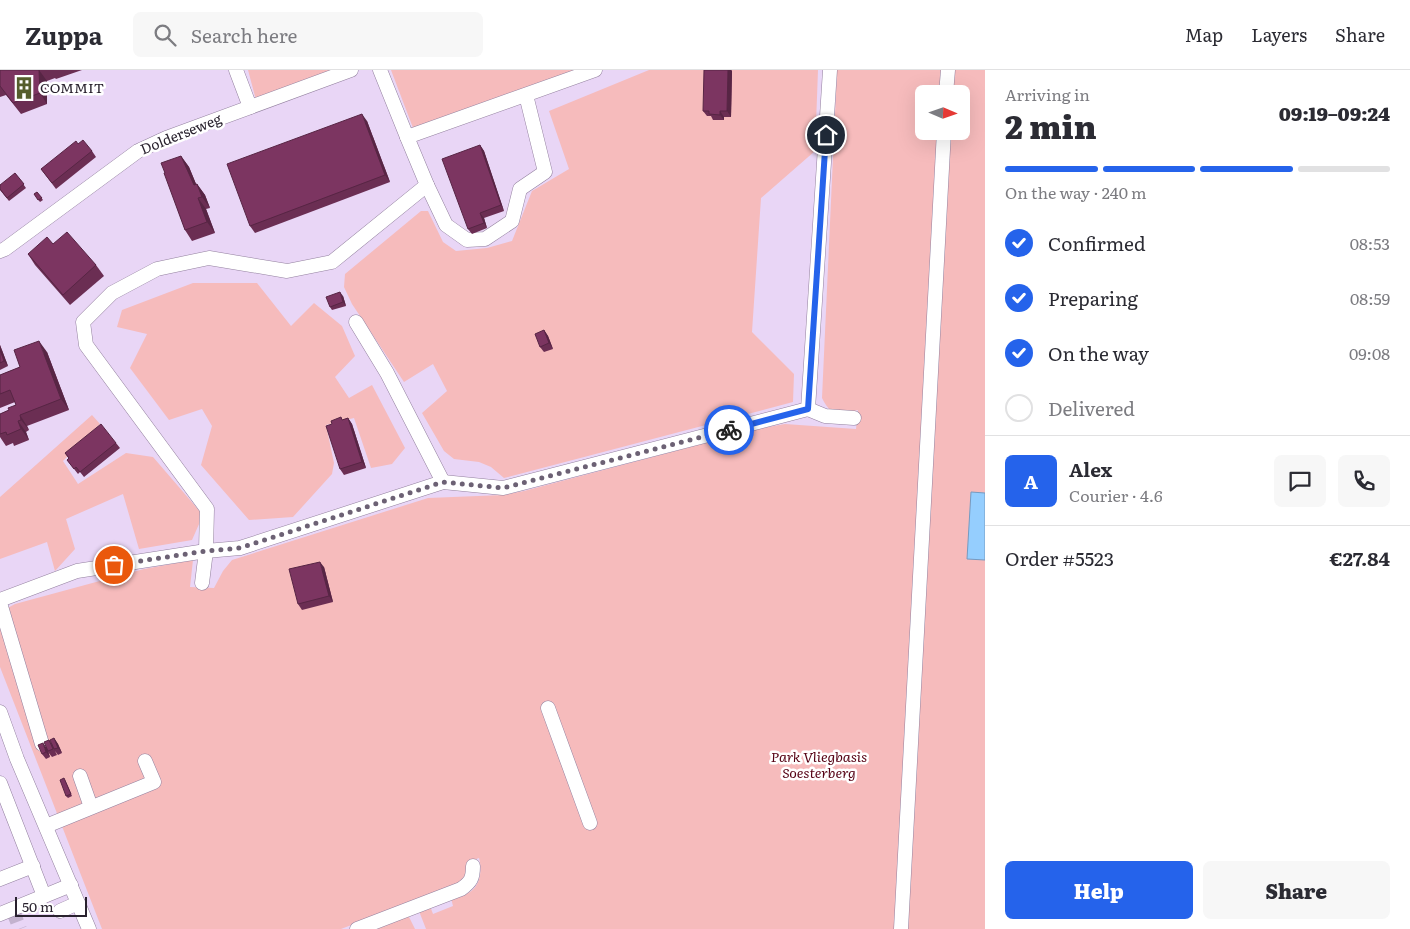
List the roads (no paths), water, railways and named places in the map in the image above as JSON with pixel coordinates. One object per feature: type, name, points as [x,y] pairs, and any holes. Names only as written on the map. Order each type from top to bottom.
[{"type":"lane","points":[[236,70],[250,107]]},
{"type":"lane","name":"Dolderseweg","points":[[2,248],[138,151],[166,138],[351,70]]},
{"type":"lane","points":[[380,70],[427,185],[446,225],[467,240],[485,239],[512,221],[520,190],[545,172],[526,95]]},
{"type":"lane","points":[[407,137],[595,70]]},
{"type":"lane","points":[[808,409],[830,70]]},
{"type":"lane","points":[[947,85],[948,70]]},
{"type":"lane","points":[[901,929],[944,140]]},
{"type":"lane","points":[[202,583],[206,551],[207,509],[86,345],[83,322],[112,293],[157,269],[209,258],[287,271],[332,262],[427,185]]},
{"type":"lane","points":[[356,322],[387,373],[443,482]]},
{"type":"lane","points":[[42,744],[0,602],[77,571],[206,551],[240,548],[443,482],[503,488],[808,409],[825,416],[854,418]]},
{"type":"lane","points":[[548,708],[590,823]]},
{"type":"lane","points":[[0,712],[6,749],[46,826],[89,929]]},
{"type":"lane","points":[[46,826],[154,782],[145,762]]},
{"type":"lane","points":[[80,776],[92,807]]},
{"type":"lane","points":[[0,783],[44,896]]},
{"type":"lane","points":[[0,879],[33,866]]},
{"type":"lane","points":[[357,929],[461,889],[469,884],[473,877],[474,866]]},
{"type":"lane","points":[[0,914],[71,885]]},
{"type":"lane","points":[[60,911],[78,903]]},
{"type":"water","points":[[971,492],[985,493],[985,560],[967,559]]},
{"type":"tunnel","points":[[12,909],[20,929]]},
{"type":"place","name":"COMMIT","points":[[24,88]]},
{"type":"park label","name":"Park Vliegbasis Soesterberg","points":[[819,766]]}]
